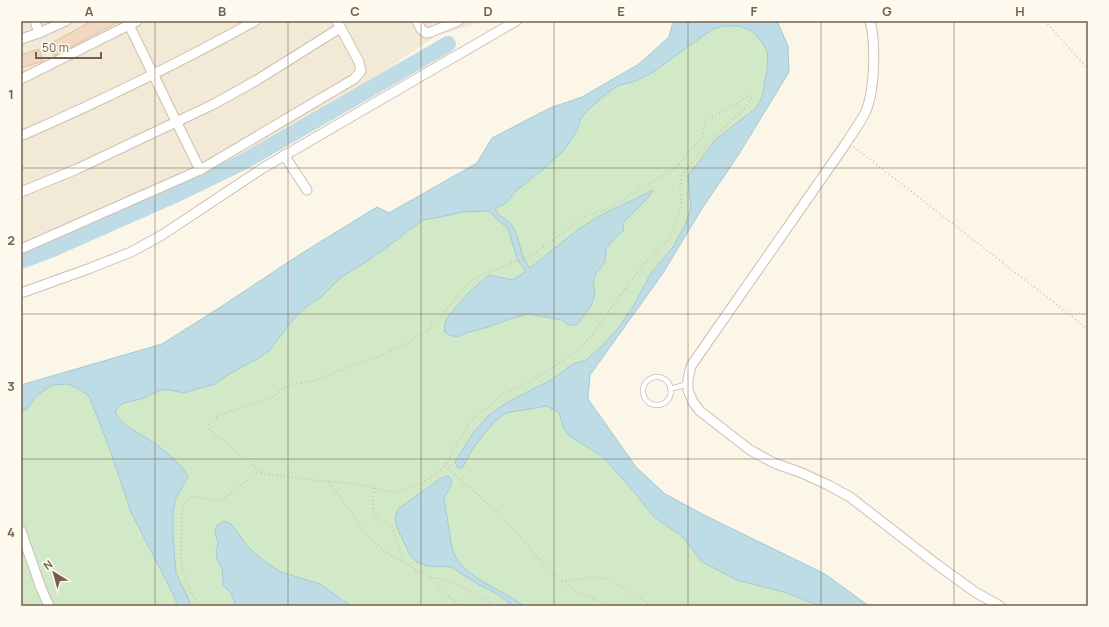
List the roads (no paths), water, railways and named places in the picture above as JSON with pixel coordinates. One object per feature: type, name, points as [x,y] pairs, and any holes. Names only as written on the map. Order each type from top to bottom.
[{"type":"street","points":[[35,21],[39,33]]},
{"type":"street","points":[[21,39],[66,21]]},
{"type":"street","points":[[21,136],[79,110],[210,46],[255,21]]},
{"type":"street","points":[[417,21],[421,29],[426,33],[458,21]]},
{"type":"street","points":[[21,293],[131,252],[175,227],[233,187],[284,155],[516,21]]},
{"type":"street","points":[[870,21],[875,57],[870,97],[865,112],[847,142],[691,366],[688,379],[688,390],[693,402],[700,411],[750,450],[774,463],[802,473],[850,497],[935,563],[975,592],[1000,606]]},
{"type":"street","points":[[21,79],[133,23],[153,74],[200,170]]},
{"type":"street","points":[[21,192],[77,169],[214,104],[251,83],[338,25],[359,62],[361,71],[354,79],[200,170],[21,249]]},
{"type":"street","points":[[284,155],[307,190]]},
{"type":"street","points":[[21,531],[49,606]]},
{"type":"lane","points":[[653,378],[662,378],[669,384],[670,388],[669,398],[662,404],[653,405],[646,400],[644,396],[643,391],[646,383],[653,378]]},
{"type":"lane","points":[[670,388],[688,384]]},
{"type":"water","points":[[674,21],[777,21],[788,46],[789,72],[737,157],[701,210],[663,273],[590,375],[588,399],[636,467],[665,494],[704,515],[825,574],[869,606],[819,606],[787,593],[737,580],[702,562],[683,537],[654,517],[603,457],[571,437],[564,429],[559,413],[547,406],[506,413],[494,422],[473,448],[463,467],[458,468],[455,462],[473,433],[488,416],[506,403],[551,380],[573,364],[586,360],[602,346],[619,327],[634,305],[651,273],[673,247],[685,225],[691,208],[688,176],[715,140],[756,108],[762,97],[768,64],[767,51],[762,42],[752,31],[739,26],[723,26],[711,30],[655,71],[636,81],[619,85],[605,95],[581,118],[577,131],[564,150],[545,168],[517,190],[506,203],[495,209],[509,222],[516,232],[522,253],[530,268],[576,231],[597,217],[653,190],[649,197],[624,222],[623,231],[606,249],[605,262],[596,273],[593,281],[595,294],[591,306],[577,325],[568,325],[562,320],[528,314],[466,333],[458,337],[449,335],[444,331],[446,319],[469,292],[489,275],[513,280],[526,271],[518,261],[508,229],[489,211],[462,212],[423,220],[372,258],[340,278],[322,296],[296,316],[269,351],[229,374],[215,384],[183,393],[171,390],[161,390],[141,399],[123,403],[118,407],[115,412],[122,422],[167,453],[178,463],[188,477],[176,498],[173,511],[173,535],[176,573],[192,606],[178,606],[131,512],[109,447],[89,396],[68,384],[53,385],[35,397],[27,409],[21,412],[21,385],[162,344],[299,255],[377,207],[389,213],[477,163],[492,138],[550,108],[582,97],[639,64],[669,37]]},
{"type":"water","points":[[448,476],[451,479],[451,485],[444,499],[452,547],[458,560],[465,569],[474,576],[524,606],[513,606],[499,595],[476,583],[451,567],[427,566],[417,562],[410,555],[398,530],[395,519],[398,509],[441,478]]},
{"type":"water","points":[[224,521],[231,524],[250,549],[267,563],[281,572],[320,584],[351,606],[236,606],[231,593],[223,585],[222,568],[217,559],[216,551],[218,543],[215,531],[217,525]]},
{"type":"waterway","points":[[21,261],[55,248],[175,195],[243,162],[448,44]]}]
